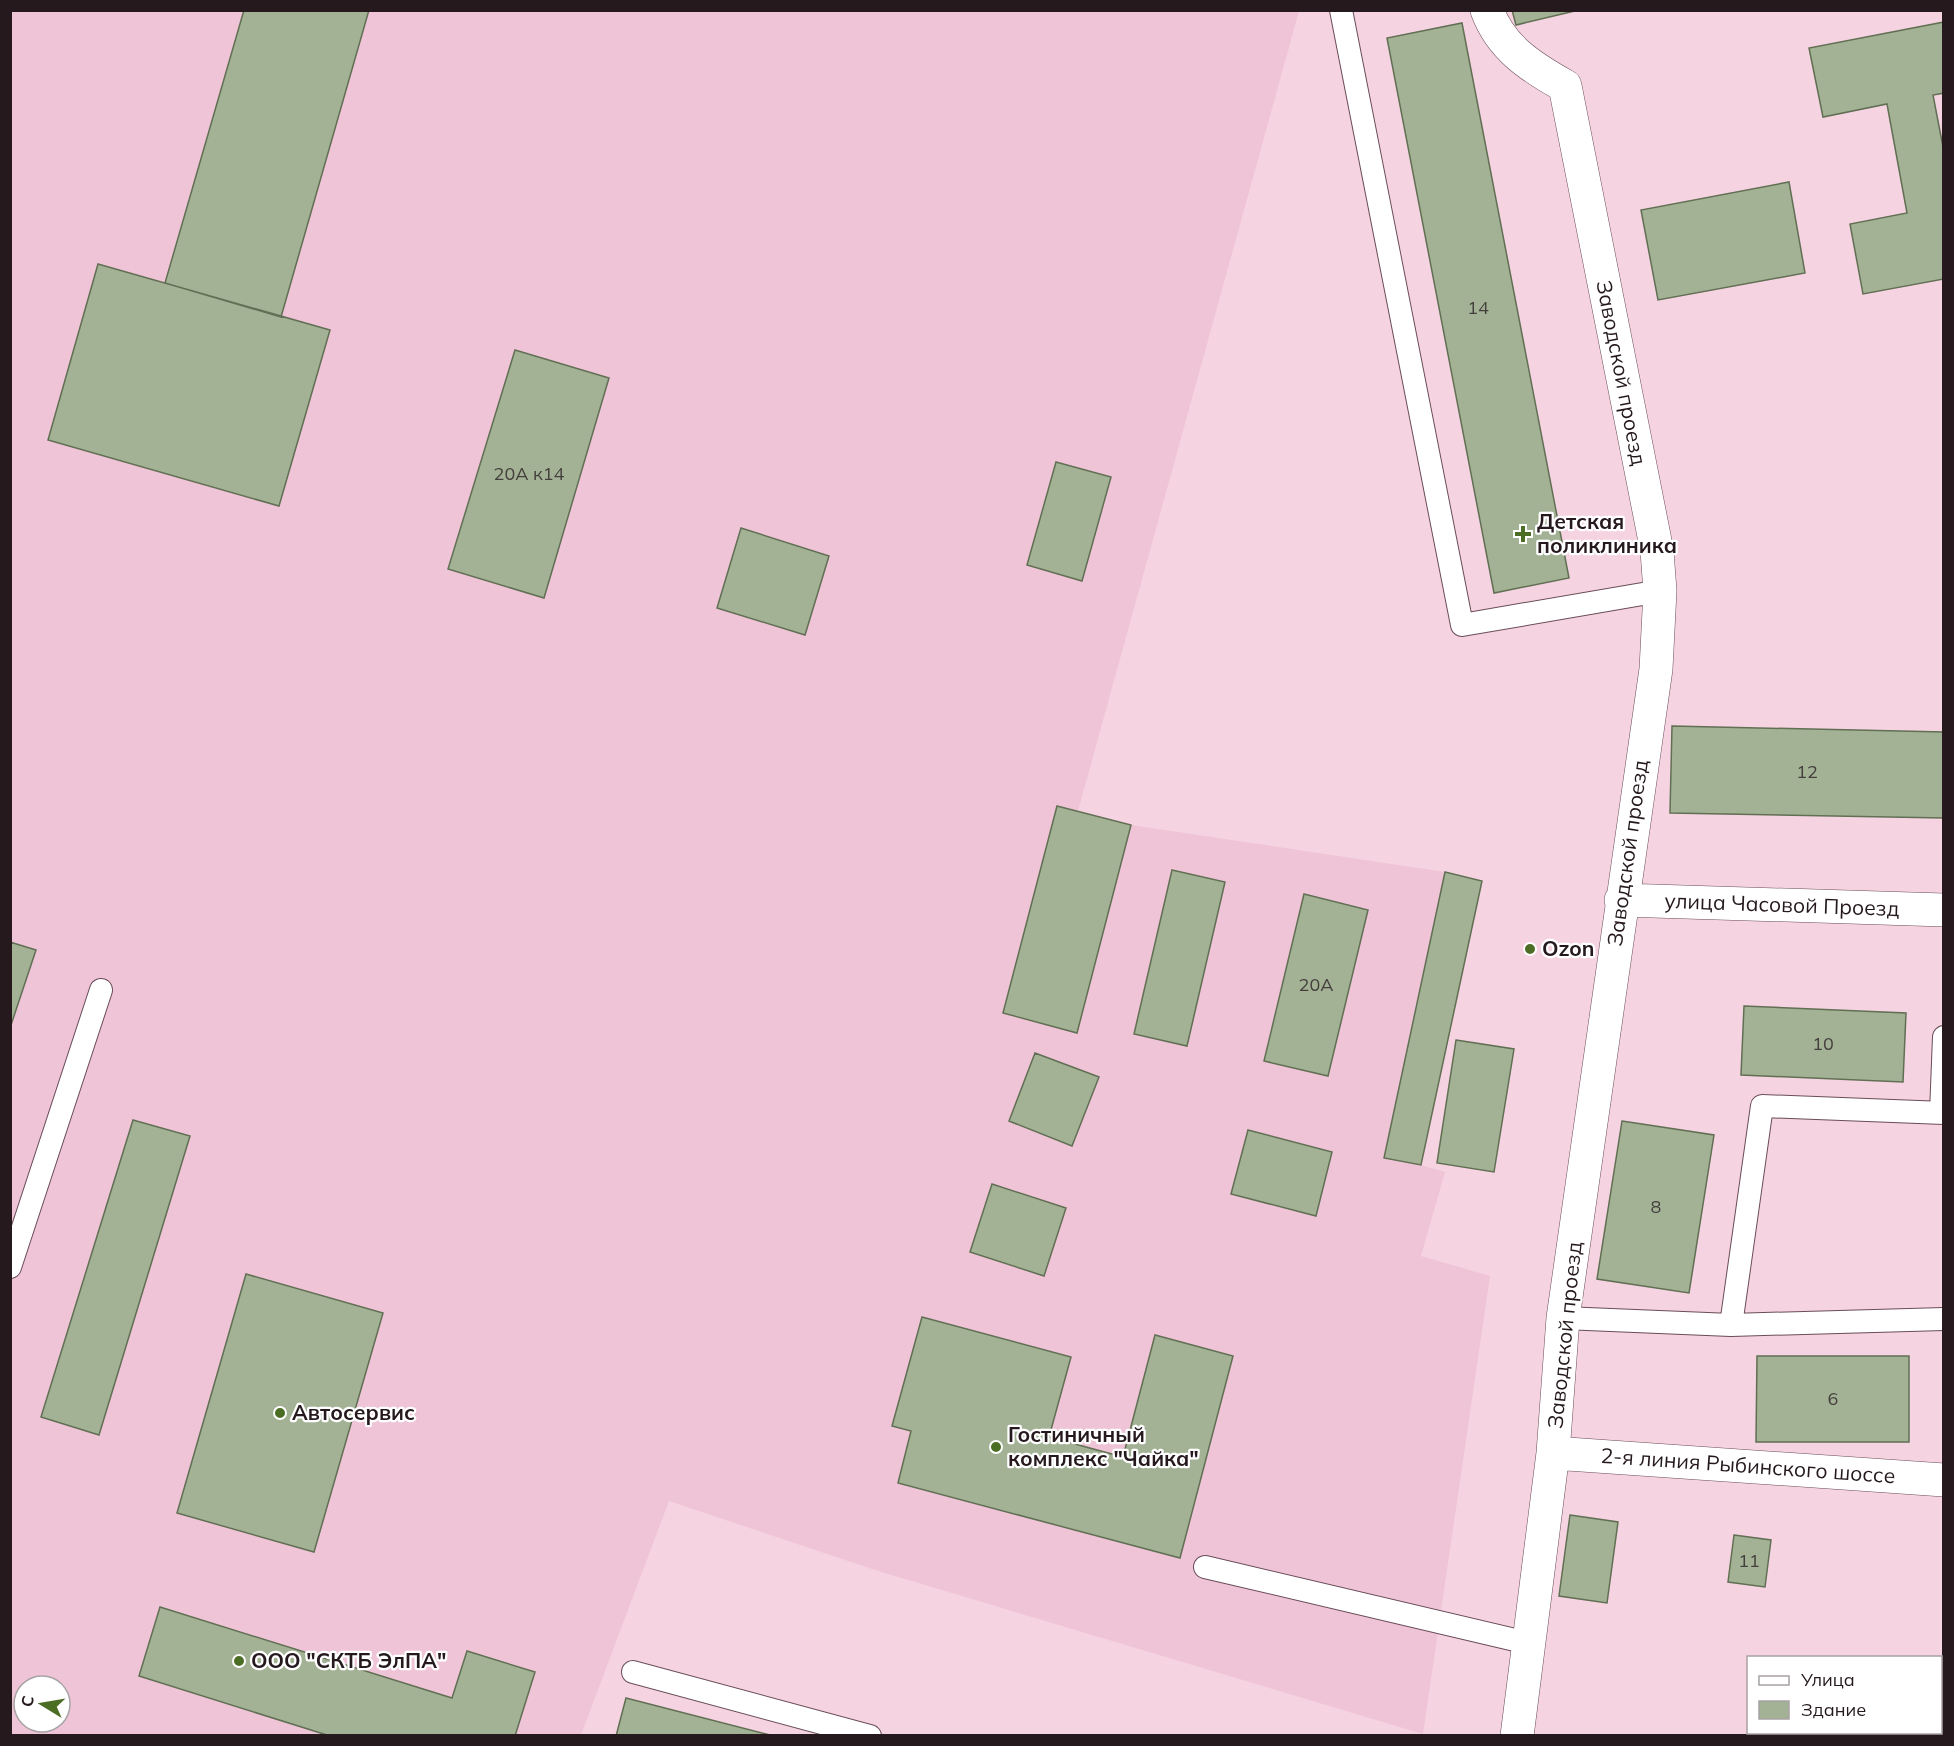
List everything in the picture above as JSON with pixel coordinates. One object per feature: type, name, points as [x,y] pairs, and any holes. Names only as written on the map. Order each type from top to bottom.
[{"type":"street","name":"Заводской проезд","points":[[1487,10],[1506,45],[1533,68],[1564,86],[1657,551],[1660,591],[1656,669],[1621,900],[1563,1318],[1553,1453],[1517,1736]]},
{"type":"street","name":"улица Часовой Проезд","points":[[1621,900],[1944,910]]},
{"type":"street","name":"2-я линия Рыбинского шоссе","points":[[1553,1453],[1944,1480]]},
{"type":"lane","points":[[1341,10],[1462,625],[1660,591]]},
{"type":"lane","points":[[10,1267],[101,990]]},
{"type":"lane","points":[[1731,1325],[1762,1106],[1942,1113],[1944,1037]]},
{"type":"lane","points":[[1563,1318],[1731,1325],[1944,1318]]},
{"type":"lane","points":[[1205,1567],[1528,1643]]},
{"type":"lane","points":[[633,1672],[870,1736]]},
{"type":"shaded area","points":[[11,11],[1299,11],[1078,811],[1131,825],[1445,872],[1482,881],[1421,1165],[1445,1172],[1421,1256],[1490,1276],[1423,1734],[875,1570],[669,1501],[581,1735],[11,1736]]},
{"type":"building","points":[[244,10],[369,10],[281,317],[165,283]]},
{"type":"building","points":[[1512,10],[1579,10],[1516,25]]},
{"type":"building","points":[[1944,22],[1944,93],[1933,95],[1944,152],[1944,279],[1863,294],[1850,224],[1907,213],[1887,104],[1823,117],[1809,48]]},
{"type":"building","points":[[1462,23],[1569,578],[1494,593],[1387,38]]},
{"type":"building","points":[[1789,182],[1805,273],[1658,300],[1641,210]]},
{"type":"building","points":[[98,264],[330,330],[279,506],[48,440]]},
{"type":"building","points":[[515,350],[609,378],[544,598],[448,569]]},
{"type":"building","points":[[1056,462],[1111,477],[1082,581],[1027,565]]},
{"type":"building","points":[[741,528],[829,556],[805,635],[717,608]]},
{"type":"building","points":[[1672,726],[1944,732],[1944,818],[1670,813]]},
{"type":"building","points":[[1057,806],[1131,825],[1077,1033],[1003,1013]]},
{"type":"building","points":[[1172,870],[1225,882],[1187,1046],[1134,1034]]},
{"type":"building","points":[[1445,872],[1482,881],[1421,1165],[1384,1158]]},
{"type":"building","points":[[1304,894],[1368,910],[1328,1076],[1264,1061]]},
{"type":"building","points":[[10,942],[36,950],[10,1028]]},
{"type":"building","points":[[1744,1006],[1906,1013],[1903,1082],[1741,1075]]},
{"type":"building","points":[[1456,1040],[1514,1049],[1494,1172],[1437,1163]]},
{"type":"building","points":[[1035,1053],[1099,1077],[1072,1146],[1009,1121]]},
{"type":"building","points":[[133,1120],[190,1136],[99,1435],[41,1417]]},
{"type":"building","points":[[1622,1121],[1714,1135],[1689,1293],[1597,1279]]},
{"type":"building","points":[[1248,1130],[1332,1152],[1316,1216],[1231,1194]]},
{"type":"building","points":[[992,1184],[1066,1208],[1044,1276],[970,1252]]},
{"type":"building","name":"Автосервис","points":[[246,1274],[383,1313],[314,1552],[177,1513]]},
{"type":"building","name":"Гостиничный комплекс \"Чайка\"","points":[[922,1317],[1071,1357],[1049,1437],[1123,1457],[1155,1335],[1233,1356],[1180,1558],[898,1483],[911,1431],[892,1426]]},
{"type":"building","points":[[1757,1356],[1909,1356],[1909,1442],[1756,1442]]},
{"type":"building","points":[[1570,1515],[1618,1522],[1607,1603],[1559,1596]]},
{"type":"building","points":[[1734,1535],[1771,1540],[1765,1587],[1728,1582]]},
{"type":"building","name":"ООО \"СКТБ ЭлПА\"","points":[[160,1607],[452,1698],[467,1651],[535,1672],[515,1736],[330,1736],[139,1676]]},
{"type":"building","points":[[626,1698],[774,1736],[616,1736]]},
{"type":"place","name":"Детская поликлиника","points":[[1523,534]]},
{"type":"place","name":"Ozon","points":[[1530,949]]},
{"type":"place","name":"Автосервис","points":[[280,1413]]},
{"type":"place","name":"Гостиничный комплекс \"Чайка\"","points":[[996,1447]]},
{"type":"place","name":"ООО \"СКТБ ЭлПА\"","points":[[239,1661]]}]
